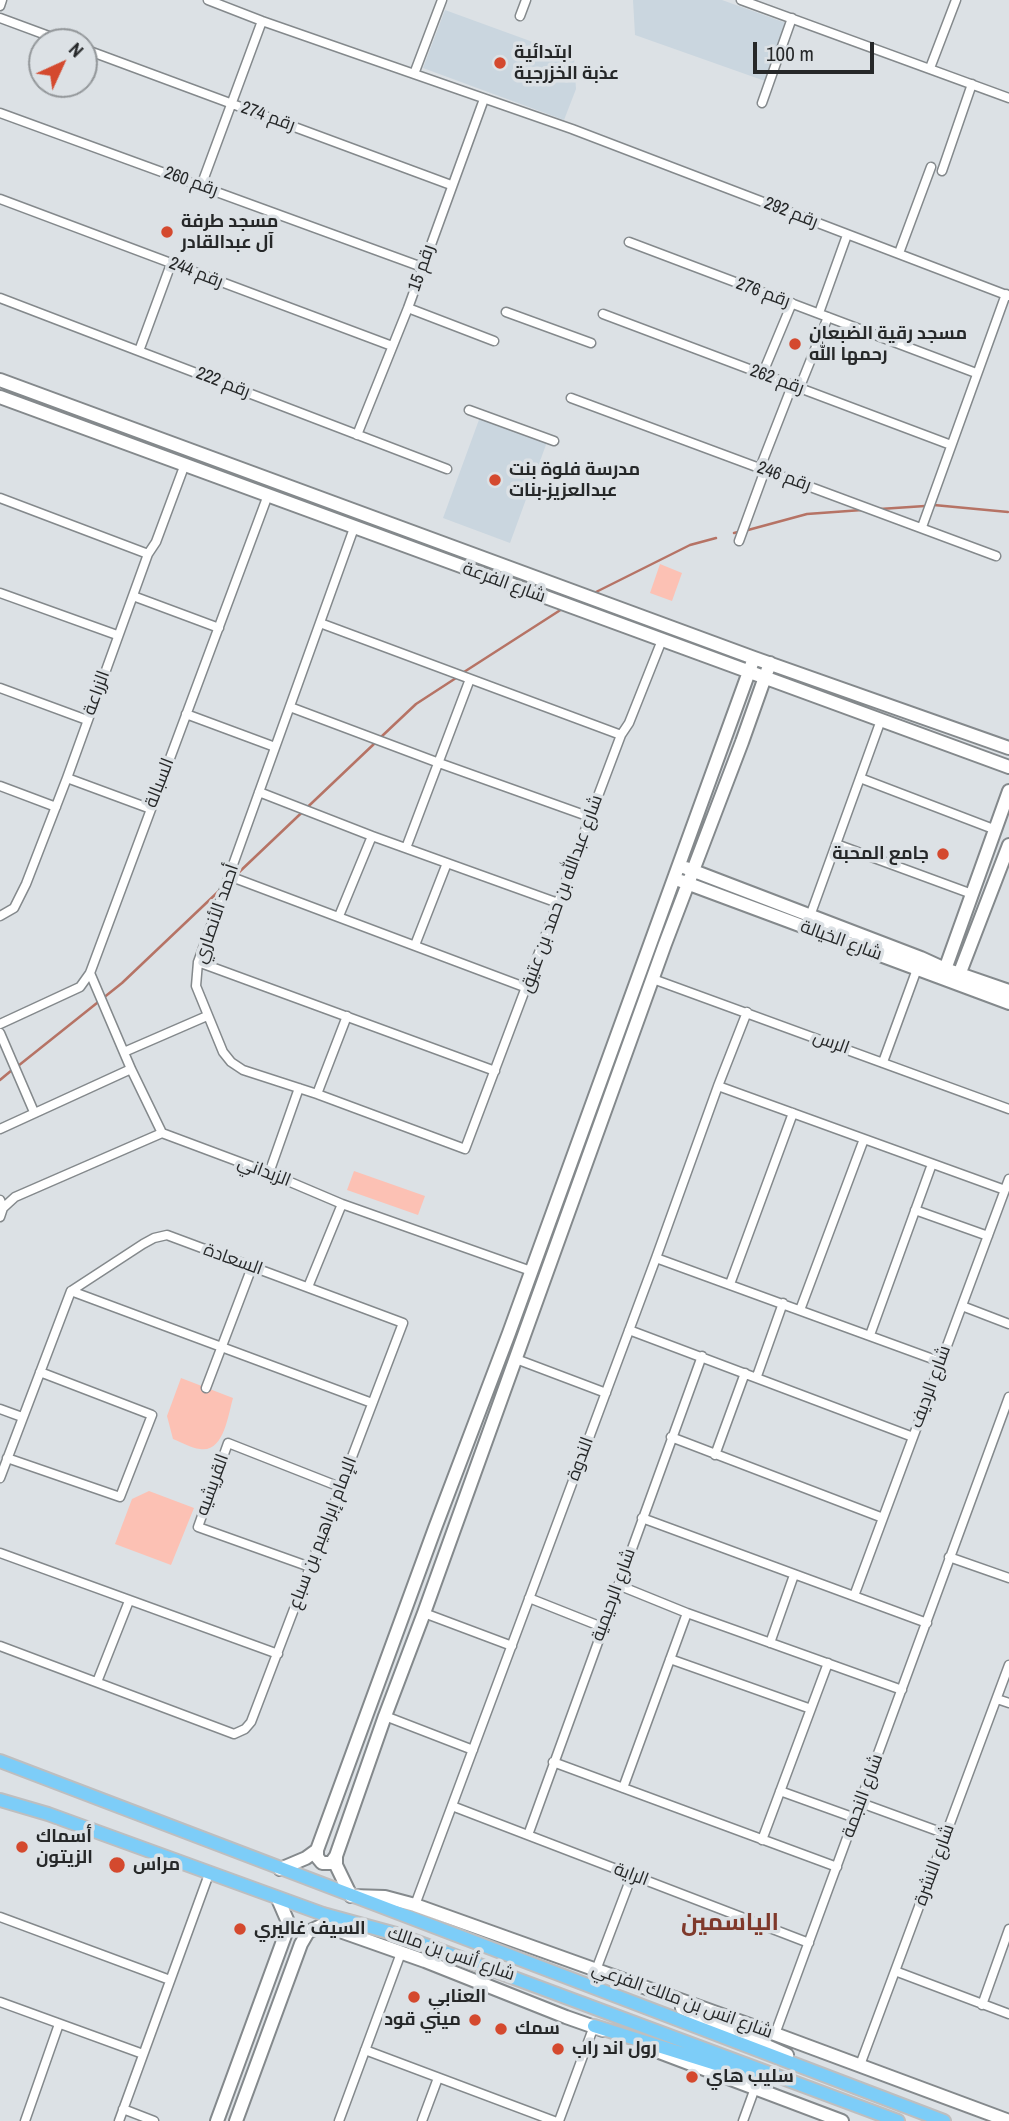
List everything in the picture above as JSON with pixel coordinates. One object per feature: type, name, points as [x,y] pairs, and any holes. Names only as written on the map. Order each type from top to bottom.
[{"type":"main road","points":[[0,1761],[944,2121]]},
{"type":"main road","name":"شارع أنس بن مالك","points":[[0,1800],[48,1814],[278,1899],[396,1934],[898,2121]]},
{"type":"main road","points":[[594,2026],[882,2115]]},
{"type":"street","points":[[0,5],[2,0]]},
{"type":"street","name":"رقم 292","points":[[208,0],[572,129],[1007,295]]},
{"type":"street","points":[[414,74],[442,0]]},
{"type":"street","points":[[520,16],[526,0]]},
{"type":"street","points":[[741,0],[1009,98]]},
{"type":"street","points":[[930,68],[956,0]]},
{"type":"street","points":[[0,18],[28,28]]},
{"type":"street","points":[[762,103],[792,18]]},
{"type":"street","points":[[201,186],[262,21]]},
{"type":"street","name":"رقم 274","points":[[98,54],[452,185]]},
{"type":"street","points":[[942,171],[972,84]]},
{"type":"street","name":"رقم 15","points":[[357,435],[408,308],[484,99]]},
{"type":"street","name":"رقم 260","points":[[0,113],[422,267]]},
{"type":"street","points":[[899,253],[931,167]]},
{"type":"street","name":"رقم 244","points":[[0,199],[392,346]]},
{"type":"street","points":[[819,313],[847,234]]},
{"type":"street","name":"رقم 276","points":[[629,242],[976,373]]},
{"type":"street","points":[[139,351],[172,264]]},
{"type":"street","points":[[922,527],[976,373],[1007,295]]},
{"type":"street","name":"رقم 222","points":[[0,298],[447,469]]},
{"type":"street","points":[[762,375],[792,303]]},
{"type":"street","points":[[408,308],[494,341]]},
{"type":"street","points":[[506,312],[591,343]]},
{"type":"street","name":"رقم 262","points":[[603,314],[951,445]]},
{"type":"street","points":[[739,541],[763,469],[828,317]]},
{"type":"street","name":"شارع الفرعة","points":[[0,380],[754,658],[1009,748]]},
{"type":"street","name":"شارع الفرعة","points":[[0,397],[1009,767]]},
{"type":"street","name":"رقم 246","points":[[571,398],[996,556]]},
{"type":"street","points":[[469,410],[554,441]]},
{"type":"street","name":"الزراعة","points":[[0,916],[14,908],[26,884],[67,778],[117,635],[186,464]]},
{"type":"street","name":"السبالة","points":[[90,973],[268,495]]},
{"type":"street","points":[[0,498],[148,554]]},
{"type":"street","name":"أحمد الأنصاري","points":[[354,528],[198,962],[196,986],[223,1052],[243,1070],[317,1094],[465,1149]]},
{"type":"street","points":[[0,593],[117,635]]},
{"type":"street","points":[[133,596],[219,628]]},
{"type":"street","points":[[320,623],[621,735]]},
{"type":"street","name":"شارع عبدالله بن حمد بن عتيق","points":[[465,1149],[621,735],[629,723],[662,640]]},
{"type":"street","points":[[754,658],[317,1850],[317,1857],[322,1863],[331,1863],[336,1856],[770,663]]},
{"type":"street","points":[[406,848],[470,679]]},
{"type":"street","points":[[740,699],[750,685],[755,686],[758,688],[756,703]]},
{"type":"street","points":[[0,688],[87,720]]},
{"type":"street","points":[[290,707],[590,817]]},
{"type":"street","points":[[186,714],[275,747]]},
{"type":"street","points":[[810,916],[881,720]]},
{"type":"street","points":[[67,778],[151,809]]},
{"type":"street","points":[[860,778],[996,830]]},
{"type":"street","points":[[0,786],[56,807]]},
{"type":"street","points":[[944,974],[1009,791]]},
{"type":"street","points":[[259,792],[558,903]]},
{"type":"street","points":[[340,916],[372,836]]},
{"type":"street","points":[[836,844],[972,894]]},
{"type":"street","points":[[958,979],[1009,845]]},
{"type":"street","points":[[415,945],[447,863]]},
{"type":"street","name":"شارع الخيالة","points":[[676,872],[690,877],[718,880],[810,916],[919,966]]},
{"type":"street","points":[[229,876],[527,988]]},
{"type":"street","name":"شارع الخيالة","points":[[690,877],[709,891],[984,988],[1009,1003]]},
{"type":"street","points":[[709,891],[706,886],[708,883],[718,880]]},
{"type":"street","points":[[198,962],[495,1071]]},
{"type":"street","points":[[883,1062],[919,966]]},
{"type":"street","points":[[0,1024],[80,986],[90,973],[162,1133],[15,1197],[1,1208]]},
{"type":"street","name":"الرس","points":[[653,979],[1009,1109]]},
{"type":"street","name":"شارع الخيالة","points":[[984,988],[1009,991]]},
{"type":"street","name":"الندوة","points":[[415,1905],[747,1012]]},
{"type":"street","points":[[124,1052],[207,1016]]},
{"type":"street","points":[[317,1094],[347,1016]]},
{"type":"street","points":[[0,1033],[34,1112]]},
{"type":"street","points":[[0,1129],[131,1069]]},
{"type":"street","points":[[718,1086],[1005,1190]]},
{"type":"street","points":[[269,1173],[299,1088]]},
{"type":"street","points":[[730,1284],[793,1113]]},
{"type":"street","name":"الزبداني","points":[[162,1133],[342,1204],[531,1271]]},
{"type":"street","points":[[800,1310],[864,1139]]},
{"type":"street","points":[[870,1335],[932,1164]]},
{"type":"street","name":"شارع الرديف","points":[[854,1596],[1009,1179]]},
{"type":"street","points":[[308,1287],[342,1204]]},
{"type":"street","points":[[915,1210],[988,1236]]},
{"type":"street","name":"السعادة","points":[[71,1290],[143,1244],[167,1236],[403,1323]]},
{"type":"street","points":[[656,1258],[941,1362]]},
{"type":"street","points":[[206,1388],[252,1267]]},
{"type":"street","points":[[0,1478],[71,1290],[372,1403]]},
{"type":"street","points":[[757,1376],[783,1303]]},
{"type":"street","points":[[962,1306],[1009,1324]]},
{"type":"street","name":"الإمام إبراهيم بن سباع","points":[[97,1682],[234,1734],[251,1723],[403,1323]]},
{"type":"street","points":[[629,1330],[913,1437]]},
{"type":"street","name":"شارع الرحيمية","points":[[528,1835],[702,1356]]},
{"type":"street","points":[[516,1359],[606,1393]]},
{"type":"street","points":[[7,1458],[120,1497],[152,1415],[40,1372]]},
{"type":"street","points":[[715,1455],[745,1373]]},
{"type":"street","name":"شارع النجمة","points":[[775,2034],[1009,1397]]},
{"type":"street","points":[[0,1409],[22,1417]]},
{"type":"street","points":[[671,1437],[883,1518]]},
{"type":"street","name":"القريشيه","points":[[310,1567],[198,1527],[228,1443],[340,1487]]},
{"type":"street","points":[[642,1518],[927,1623]]},
{"type":"street","points":[[435,1528],[443,1536],[451,1534]]},
{"type":"street","points":[[427,1550],[436,1545],[441,1549],[443,1557]]},
{"type":"street","points":[[0,1553],[278,1654]]},
{"type":"street","points":[[949,1557],[1009,1578]]},
{"type":"street","points":[[770,1643],[794,1574]]},
{"type":"street","points":[[618,1585],[687,1614],[902,1690]]},
{"type":"street","points":[[529,1598],[602,1627]]},
{"type":"street","points":[[0,1646],[97,1682],[129,1601]]},
{"type":"street","points":[[424,1614],[512,1646]]},
{"type":"street","points":[[623,1788],[687,1614]]},
{"type":"street","points":[[670,1659],[811,1709]]},
{"type":"street","points":[[762,1840],[828,1663]]},
{"type":"street","name":"شارع النشرة","points":[[860,2065],[1009,1665]]},
{"type":"street","points":[[997,1699],[1009,1703]]},
{"type":"street","points":[[385,1716],[473,1750]]},
{"type":"street","points":[[553,1762],[837,1867]]},
{"type":"street","points":[[780,1791],[855,1818]]},
{"type":"street","points":[[861,1802],[946,1834]]},
{"type":"street","name":"الراية","points":[[452,1806],[809,1943]]},
{"type":"street","points":[[280,1869],[317,1850]]},
{"type":"street","points":[[336,1856],[336,1865],[351,1896]]},
{"type":"street","points":[[119,2121],[209,1874]]},
{"type":"street","points":[[632,1875],[596,1970],[892,2103]]},
{"type":"street","name":"شارع انس بن مالك الفرعي","points":[[351,1896],[385,1897],[415,1905],[1009,2121]]},
{"type":"street","points":[[217,2121],[287,1930],[288,1922],[278,1899]]},
{"type":"street","points":[[323,1914],[425,1961],[842,2121]]},
{"type":"street","points":[[0,1917],[170,1980]]},
{"type":"street","points":[[236,2121],[301,1944],[308,1932],[323,1925],[425,1961]]},
{"type":"street","points":[[982,2005],[1009,1929]]},
{"type":"street","points":[[339,2121],[401,1953]]},
{"type":"street","points":[[895,1971],[1009,2014]]},
{"type":"street","points":[[0,2002],[143,2054]]},
{"type":"street","points":[[25,2121],[60,2024]]},
{"type":"street","points":[[365,2050],[557,2121],[594,2026]]},
{"type":"street","points":[[422,2121],[438,2078]]},
{"type":"street","points":[[743,2121],[755,2088]]},
{"type":"street","points":[[123,2109],[154,2121]]},
{"type":"shaded area","points":[[633,0],[722,0],[786,23],[765,81],[635,35]]},
{"type":"shaded area","name":"ابتدائية عذبة الخزرجية","points":[[445,10],[574,57],[576,89],[564,120],[423,68]]},
{"type":"shaded area","name":"مدرسة فلوة بنت عبدالعزيز-بنات","points":[[480,417],[547,442],[510,543],[443,518]]},
{"type":"shaded area","points":[[660,564],[682,573],[672,601],[650,593]]},
{"type":"shaded area","points":[[354,1171],[425,1196],[418,1215],[347,1190]]},
{"type":"shaded area","points":[[181,1378],[233,1398],[224,1431],[215,1445],[208,1449],[173,1439],[167,1416]]},
{"type":"shaded area","points":[[149,1491],[194,1508],[171,1565],[115,1544],[132,1499]]},
{"type":"waterway","points":[[934,505],[1008,512]]},
{"type":"waterway","points":[[880,509],[925,506]]},
{"type":"waterway","points":[[748,530],[807,514],[862,510]]},
{"type":"waterway","points":[[734,533],[738,532]]},
{"type":"waterway","points":[[592,594],[690,545],[716,538]]},
{"type":"waterway","points":[[464,672],[562,609]]},
{"type":"waterway","points":[[381,737],[416,704],[456,678]]},
{"type":"waterway","points":[[235,876],[375,743]]},
{"type":"waterway","points":[[18,1066],[122,983],[221,889]]},
{"type":"waterway","points":[[0,1080],[12,1070]]},
{"type":"place","name":"ابتدائية عذبة الخزرجية","points":[[500,63]]},
{"type":"place","name":"مسجد طرفة آل عبدالقادر","points":[[167,232]]},
{"type":"place","name":"مسجد رقية الضبعان رحمها الله","points":[[795,344]]},
{"type":"place","name":"مدرسة فلوة بنت عبدالعزيز-بنات","points":[[495,480]]},
{"type":"place","name":"جامع المحبة","points":[[943,854]]},
{"type":"place","name":"أسماك الزيتون","points":[[22,1847]]},
{"type":"place","name":"مراس","points":[[117,1865]]},
{"type":"place","name":"السيف غاليري","points":[[240,1929]]},
{"type":"place","name":"العنابي","points":[[414,1997]]},
{"type":"place","name":"ميني قود","points":[[475,2020]]},
{"type":"place","name":"سمك","points":[[501,2029]]},
{"type":"place","name":"رول اند راب","points":[[558,2049]]},
{"type":"place","name":"سليب هاي","points":[[692,2077]]},
{"type":"district","name":"الياسمين","points":[[730,1924]]}]
